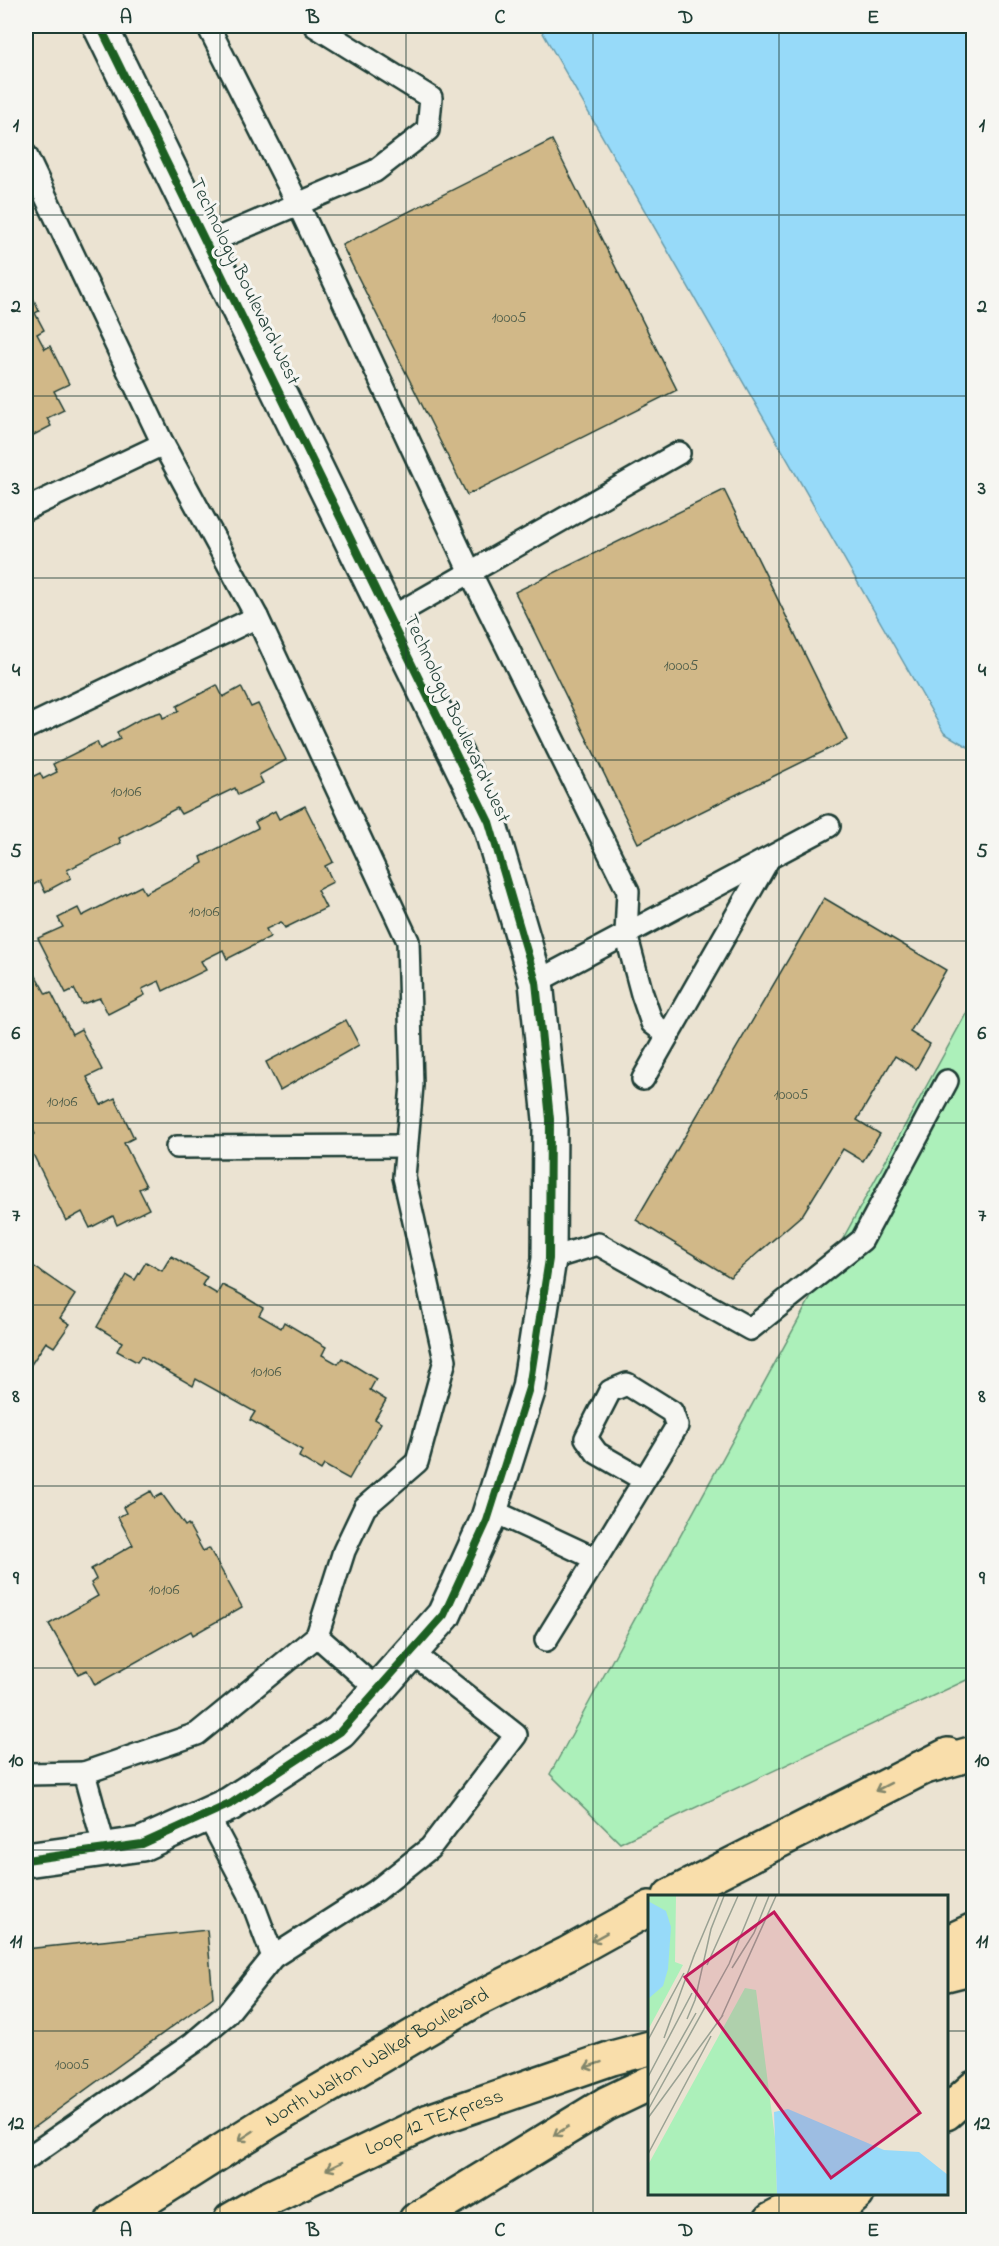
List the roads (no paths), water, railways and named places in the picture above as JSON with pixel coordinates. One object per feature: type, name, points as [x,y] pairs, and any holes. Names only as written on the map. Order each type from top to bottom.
[{"type":"main road","points":[[672,1895],[974,1742]]},
{"type":"main road","points":[[921,1768],[974,1753]]},
{"type":"main road","name":"North Walton Walker Boulevard","points":[[113,2220],[271,2120],[475,2000],[567,1954],[648,1909]]},
{"type":"main road","points":[[948,1942],[974,1930]]},
{"type":"main road","points":[[948,1974],[974,1967]]},
{"type":"main road","name":"Loop 12 TEXpress","points":[[231,2220],[267,2199],[429,2121],[612,2058],[648,2049]]},
{"type":"main road","points":[[416,2220],[606,2104],[648,2084]]},
{"type":"main road","points":[[948,2111],[974,2088]]},
{"type":"main road","points":[[948,2128],[974,2116]]},
{"type":"main road","points":[[771,2220],[817,2195]]},
{"type":"main road","points":[[827,2220],[855,2195]]},
{"type":"street","name":"Technology Boulevard West","points":[[26,1860],[142,1844],[230,1803],[340,1732],[444,1615],[491,1510],[529,1388],[549,1259],[550,1119],[536,982],[489,822],[100,26]]},
{"type":"lane","points":[[208,26],[298,204],[470,572],[628,891],[626,934],[652,1023],[668,1035]]},
{"type":"lane","points":[[207,243],[375,171],[428,130],[431,98],[315,26]]},
{"type":"lane","points":[[26,155],[163,444],[257,617],[408,941],[412,1085],[404,1177],[445,1360],[417,1462],[365,1507],[344,1551],[317,1636],[196,1734],[84,1773],[26,1774]]},
{"type":"lane","points":[[26,509],[163,444]]},
{"type":"lane","points":[[390,618],[679,453]]},
{"type":"lane","points":[[26,728],[257,617]]},
{"type":"lane","points":[[536,982],[829,826]]},
{"type":"lane","points":[[643,1079],[768,859]]},
{"type":"lane","points":[[549,1259],[598,1244],[750,1329],[862,1240],[946,1081]]},
{"type":"lane","points":[[177,1147],[406,1146]]},
{"type":"lane","points":[[546,1640],[596,1559],[677,1426],[672,1412],[627,1384],[610,1391],[586,1438],[597,1453],[644,1480]]},
{"type":"lane","points":[[491,1510],[596,1559]]},
{"type":"lane","points":[[317,1636],[378,1690]]},
{"type":"lane","points":[[26,2159],[193,2043],[227,2014],[273,1957],[376,1891],[430,1848],[516,1735],[411,1652]]},
{"type":"lane","points":[[84,1773],[105,1849]]},
{"type":"lane","points":[[207,1814],[249,1893],[273,1957]]},
{"type":"water","points":[[539,26],[973,26],[973,750],[944,733]]}]
